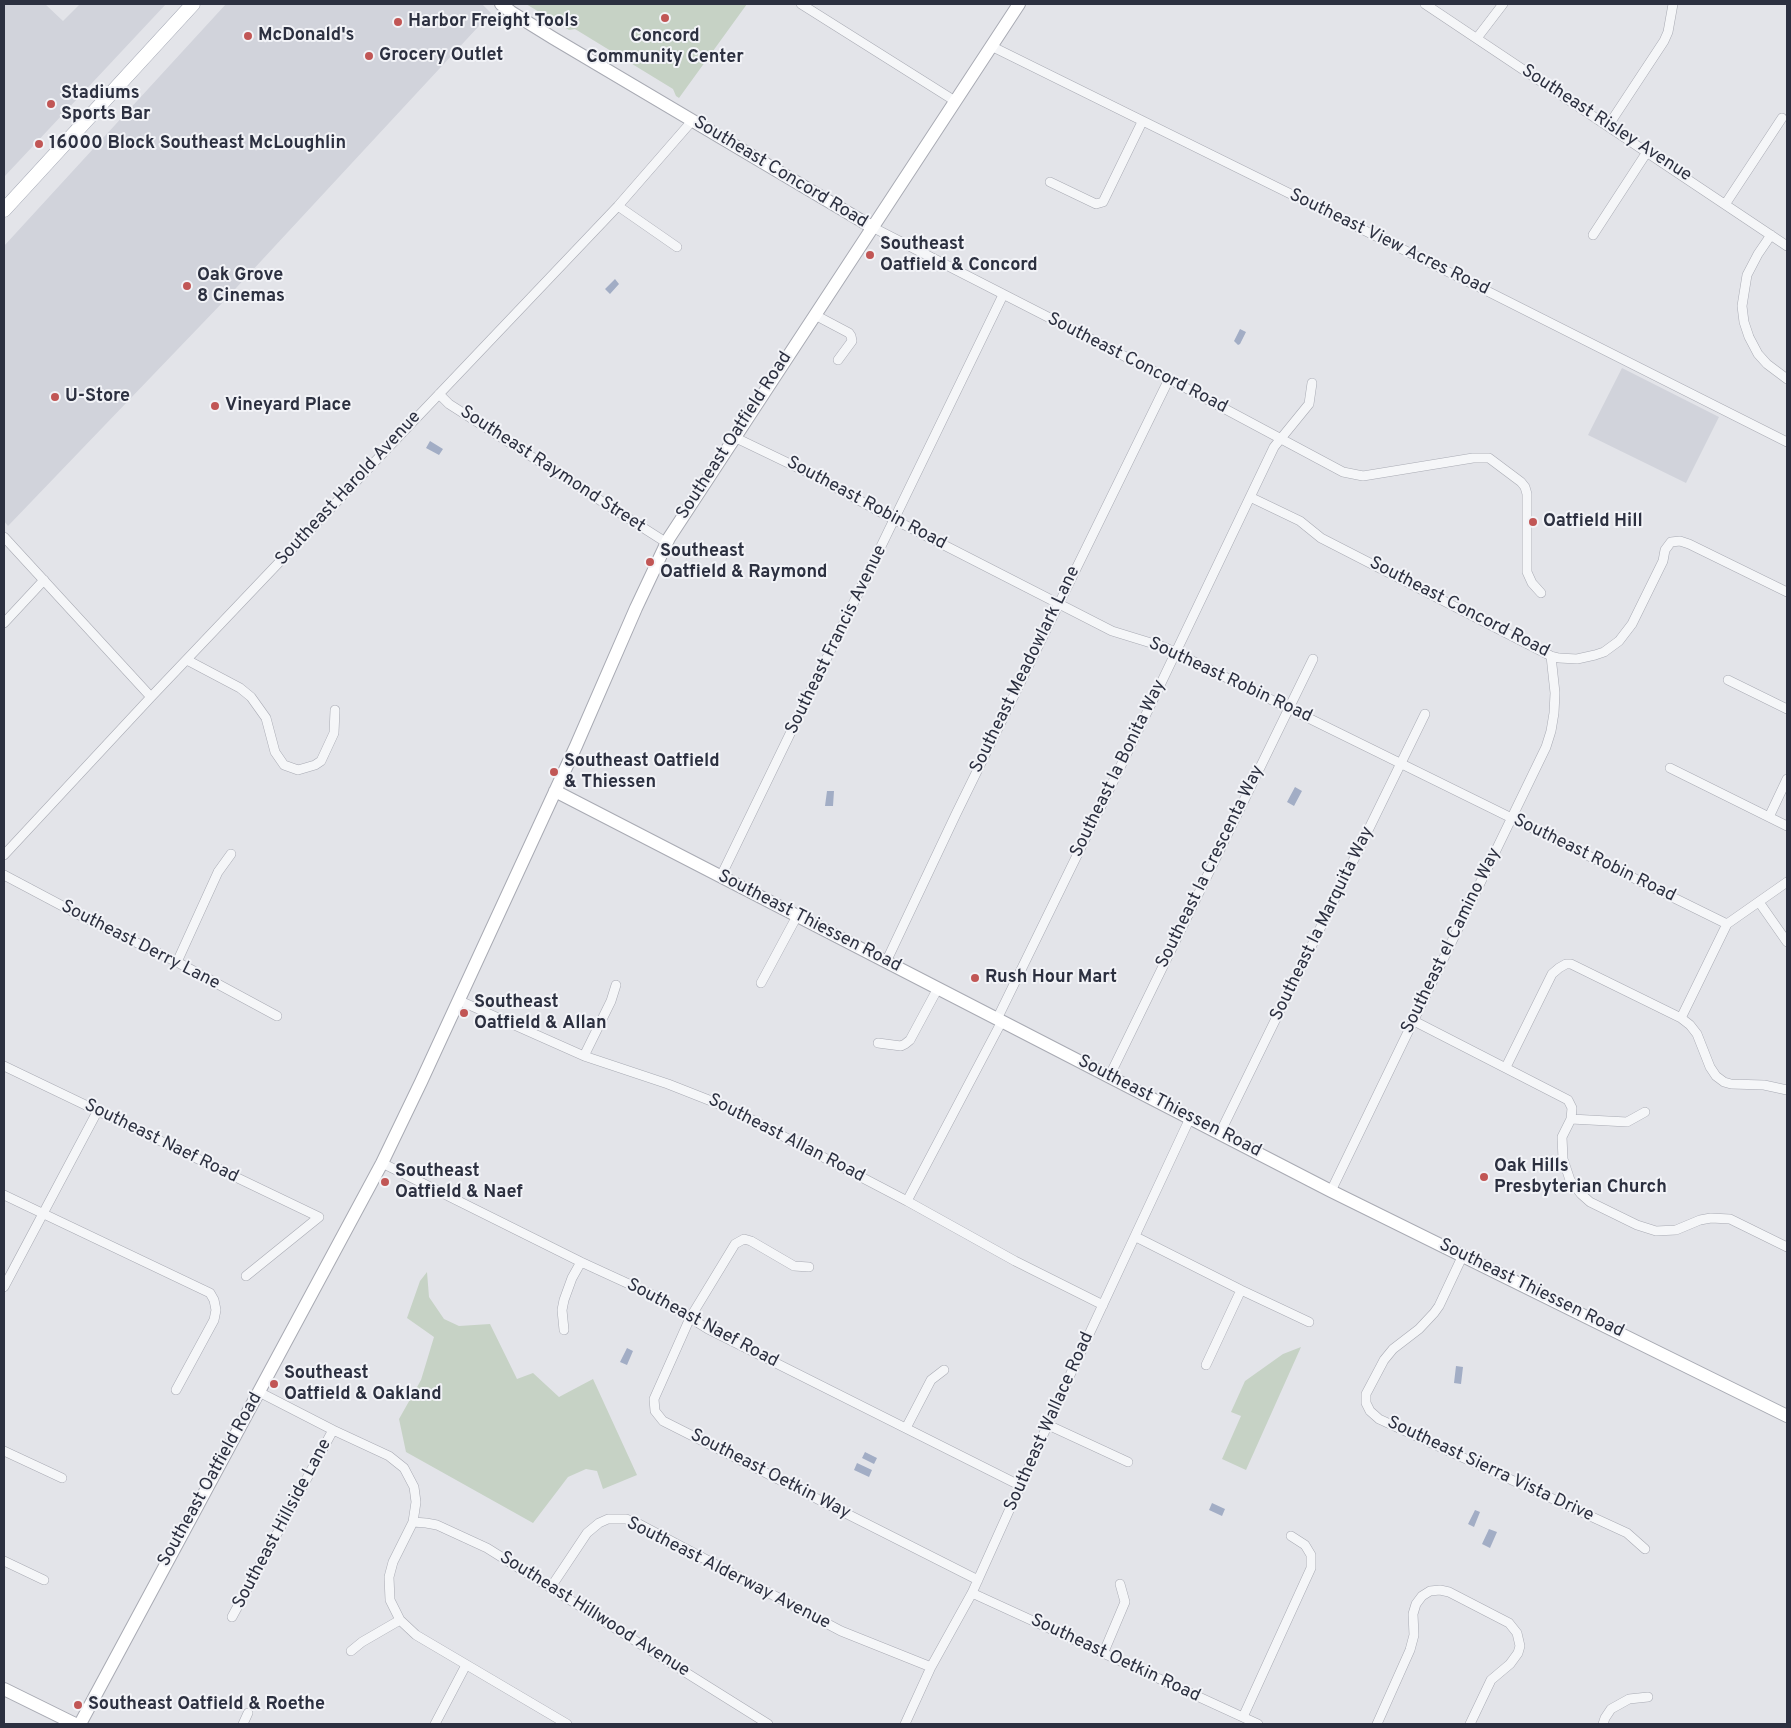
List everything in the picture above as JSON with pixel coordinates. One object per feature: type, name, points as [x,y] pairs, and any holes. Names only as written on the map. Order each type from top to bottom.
[{"type":"main road","points":[[4,210],[193,4]]},
{"type":"main road","name":"Southeast Concord Road","points":[[501,4],[692,121],[872,227]]},
{"type":"main road","name":"Southeast Oatfield Road","points":[[80,1724],[382,1163],[555,791],[667,543],[734,437],[1018,4]]},
{"type":"main road","name":"Southeast Thiessen Road","points":[[555,791],[1220,1134],[1787,1416]]},
{"type":"main road","points":[[4,1689],[75,1724]]},
{"type":"street","points":[[801,4],[955,101]]},
{"type":"street","name":"Southeast Risley Avenue","points":[[1425,4],[1726,203],[1787,246]]},
{"type":"street","points":[[1477,38],[1503,4]]},
{"type":"street","points":[[1608,126],[1664,41],[1668,32],[1673,4]]},
{"type":"street","name":"Southeast View Acres Road","points":[[991,46],[1491,293],[1787,442]]},
{"type":"street","points":[[1726,203],[1782,118]]},
{"type":"street","name":"Southeast Harold Avenue","points":[[4,855],[151,697],[618,206],[692,121]]},
{"type":"street","points":[[1050,182],[1096,204],[1103,202],[1142,122]]},
{"type":"street","points":[[1593,234],[1648,152]]},
{"type":"street","points":[[618,206],[677,247]]},
{"type":"street","name":"Southeast Concord Road","points":[[872,227],[1170,379],[1351,475],[1363,476],[1473,458],[1489,458],[1525,487],[1527,494],[1527,572],[1532,583],[1541,593]]},
{"type":"street","points":[[1771,235],[1747,275],[1742,306],[1744,322],[1758,354],[1767,364],[1787,379]]},
{"type":"street","name":"Southeast Francis Avenue","points":[[721,876],[1004,295]]},
{"type":"street","points":[[815,316],[852,336],[852,341],[838,360]]},
{"type":"street","name":"Southeast Meadowlark Lane","points":[[886,962],[1058,604],[1170,379]]},
{"type":"street","name":"Southeast la Bonita Way","points":[[907,1201],[999,1020],[1250,496],[1280,438],[1309,404],[1312,383]]},
{"type":"street","name":"Southeast Raymond Street","points":[[439,394],[449,404],[667,543]]},
{"type":"street","name":"Southeast Robin Road","points":[[734,437],[813,475],[895,520],[1112,631],[1145,640],[1175,652],[1727,924]]},
{"type":"street","name":"Southeast Concord Road","points":[[1250,496],[1300,520],[1321,538],[1551,656],[1568,659],[1587,658],[1604,652],[1620,641],[1632,624],[1663,561],[1665,550],[1671,542],[1680,541],[1689,544],[1787,592]]},
{"type":"street","points":[[4,537],[151,697]]},
{"type":"street","points":[[4,623],[44,580]]},
{"type":"street","name":"Southeast el Camino Way","points":[[1331,1190],[1546,747],[1551,731],[1555,693],[1551,656]]},
{"type":"street","name":"Southeast la Crescenta Way","points":[[1109,1077],[1313,659]]},
{"type":"street","points":[[187,660],[240,688],[251,698],[266,718],[275,752],[284,765],[298,770],[322,761],[334,733],[335,710]]},
{"type":"street","points":[[1728,680],[1787,710]]},
{"type":"street","name":"Southeast la Marquita Way","points":[[1220,1134],[1425,714]]},
{"type":"street","points":[[1670,768],[1787,826]]},
{"type":"street","points":[[1769,817],[1787,779]]},
{"type":"street","points":[[177,962],[218,872],[231,854]]},
{"type":"street","name":"Southeast Derry Lane","points":[[4,875],[87,919],[177,962],[277,1016]]},
{"type":"street","points":[[1681,1018],[1727,924],[1787,882]]},
{"type":"street","points":[[1759,902],[1787,942]]},
{"type":"street","points":[[760,982],[797,916]]},
{"type":"street","points":[[1506,1067],[1552,974],[1566,964],[1579,967],[1681,1018],[1697,1034],[1710,1067],[1716,1076],[1724,1082],[1731,1084],[1764,1084],[1787,1090]]},
{"type":"street","points":[[584,1056],[611,1001],[616,986]]},
{"type":"street","points":[[878,1043],[901,1046],[906,1044],[938,988]]},
{"type":"street","name":"Southeast Allan Road","points":[[458,1000],[584,1056],[715,1102],[907,1201],[1015,1261],[1103,1305]]},
{"type":"street","points":[[1414,1021],[1568,1100],[1572,1108],[1571,1119],[1562,1137],[1563,1159],[1570,1180],[1590,1202],[1637,1225],[1656,1230],[1676,1230],[1700,1220],[1711,1218],[1730,1219],[1787,1247]]},
{"type":"street","name":"Southeast Naef Road","points":[[4,1066],[318,1217],[246,1276]]},
{"type":"street","points":[[4,1287],[97,1112]]},
{"type":"street","points":[[1571,1119],[1627,1122],[1645,1112]]},
{"type":"street","name":"Southeast Wallace Road","points":[[905,1724],[931,1667],[972,1593],[1190,1118]]},
{"type":"street","name":"Southeast Naef Road","points":[[382,1163],[581,1262],[655,1296],[708,1329],[1021,1486]]},
{"type":"street","points":[[4,1195],[210,1293],[216,1310],[214,1320],[176,1390]]},
{"type":"street","points":[[1136,1237],[1309,1322]]},
{"type":"street","name":"Southeast Oetkin Way","points":[[809,1268],[794,1266],[744,1239],[735,1244],[690,1318],[654,1399],[655,1411],[663,1421],[978,1580]]},
{"type":"street","name":"Southeast Sierra Vista Drive","points":[[1463,1255],[1434,1313],[1393,1349],[1384,1360],[1366,1394],[1366,1403],[1370,1411],[1379,1419],[1628,1533],[1645,1549]]},
{"type":"street","points":[[564,1330],[562,1310],[564,1300],[572,1278],[581,1262]]},
{"type":"street","points":[[1206,1366],[1241,1290]]},
{"type":"street","points":[[906,1428],[930,1380],[944,1370]]},
{"type":"street","points":[[259,1392],[389,1456],[404,1468],[411,1480],[416,1495],[413,1522],[393,1562],[389,1577],[390,1600],[400,1620],[416,1635],[567,1724]]},
{"type":"street","points":[[1048,1425],[1128,1462]]},
{"type":"street","name":"Southeast Hillside Lane","points":[[232,1617],[333,1430]]},
{"type":"street","points":[[4,1451],[62,1478]]},
{"type":"street","name":"Southeast Alderway Avenue","points":[[551,1588],[588,1533],[599,1523],[608,1519],[626,1519],[637,1523],[841,1632],[931,1667]]},
{"type":"street","name":"Southeast Hillwood Avenue","points":[[413,1522],[432,1524],[487,1548],[768,1724]]},
{"type":"street","points":[[1243,1717],[1311,1568],[1311,1555],[1305,1545],[1291,1536]]},
{"type":"street","points":[[4,1562],[44,1580]]},
{"type":"street","points":[[1103,1654],[1125,1602],[1120,1584]]},
{"type":"street","points":[[1377,1724],[1410,1650],[1414,1635],[1413,1614],[1416,1604],[1422,1596],[1430,1591],[1440,1590],[1449,1592],[1509,1624],[1518,1633],[1520,1646],[1518,1654],[1510,1664],[1491,1680],[1470,1724]]},
{"type":"street","name":"Southeast Oetkin Road","points":[[972,1593],[1258,1724]]},
{"type":"street","points":[[351,1651],[362,1642],[400,1620]]},
{"type":"street","points":[[435,1724],[466,1665]]},
{"type":"street","points":[[1603,1724],[1610,1709],[1629,1699],[1648,1696]]},
{"type":"street","points":[[243,1724],[248,1713]]},
{"type":"shaded area","points":[[4,4],[45,4],[63,21],[80,4],[166,4],[4,177]]},
{"type":"shaded area","points":[[226,4],[482,4],[491,13],[224,301],[8,526],[4,521],[4,246]]},
{"type":"shaded area","points":[[1622,368],[1719,417],[1686,483],[1588,435]]},
{"type":"green space","points":[[526,4],[747,4],[679,98],[673,89],[575,29],[569,30]]},
{"type":"green space","points":[[427,1272],[429,1297],[444,1319],[459,1326],[490,1324],[517,1379],[533,1373],[559,1397],[593,1379],[637,1475],[603,1489],[597,1471],[586,1469],[568,1477],[533,1523],[406,1452],[399,1419],[421,1380],[434,1337],[407,1318],[420,1281]]},
{"type":"green space","points":[[1301,1347],[1246,1470],[1222,1459],[1241,1416],[1231,1412],[1245,1381],[1283,1354]]},
{"type":"water","points":[[615,279],[619,284],[610,294],[605,289]]},
{"type":"water","points":[[1240,329],[1246,332],[1238,345],[1234,341]]},
{"type":"water","points":[[430,441],[443,449],[439,455],[426,448]]},
{"type":"water","points":[[1295,787],[1302,791],[1294,806],[1287,802]]},
{"type":"water","points":[[827,791],[834,791],[833,806],[825,806]]},
{"type":"water","points":[[627,1348],[633,1351],[627,1365],[620,1362]]},
{"type":"water","points":[[1456,1366],[1463,1367],[1461,1384],[1454,1383]]},
{"type":"water","points":[[865,1452],[877,1458],[874,1464],[862,1458]]},
{"type":"water","points":[[857,1463],[872,1470],[869,1477],[854,1470]]},
{"type":"water","points":[[1212,1503],[1225,1509],[1222,1516],[1209,1510]]},
{"type":"water","points":[[1475,1510],[1480,1512],[1474,1527],[1468,1524]]},
{"type":"water","points":[[1489,1529],[1497,1532],[1490,1548],[1482,1544]]},
{"type":"place","name":"Concord Community Center","points":[[665,18]]},
{"type":"place","name":"Harbor Freight Tools","points":[[398,22]]},
{"type":"place","name":"McDonald's","points":[[248,36]]},
{"type":"place","name":"Grocery Outlet","points":[[369,56]]},
{"type":"place","name":"Stadiums Sports Bar","points":[[51,104]]},
{"type":"place","name":"16000 Block Southeast McLoughlin","points":[[39,144]]},
{"type":"place","name":"Southeast Oatfield & Concord","points":[[870,255]]},
{"type":"place","name":"Oak Grove 8 Cinemas","points":[[187,286]]},
{"type":"place","name":"U-Store","points":[[55,397]]},
{"type":"place","name":"Vineyard Place","points":[[215,406]]},
{"type":"place","name":"Oatfield Hill","points":[[1533,522]]},
{"type":"place","name":"Southeast Oatfield & Raymond","points":[[650,562]]},
{"type":"place","name":"Southeast Oatfield & Thiessen","points":[[554,772]]},
{"type":"place","name":"Rush Hour Mart","points":[[975,978]]},
{"type":"place","name":"Southeast Oatfield & Allan","points":[[464,1013]]},
{"type":"place","name":"Oak Hills Presbyterian Church","points":[[1484,1177]]},
{"type":"place","name":"Southeast Oatfield & Naef","points":[[385,1182]]},
{"type":"place","name":"Southeast Oatfield & Oakland","points":[[274,1384]]},
{"type":"place","name":"Southeast Oatfield & Roethe","points":[[78,1705]]}]
